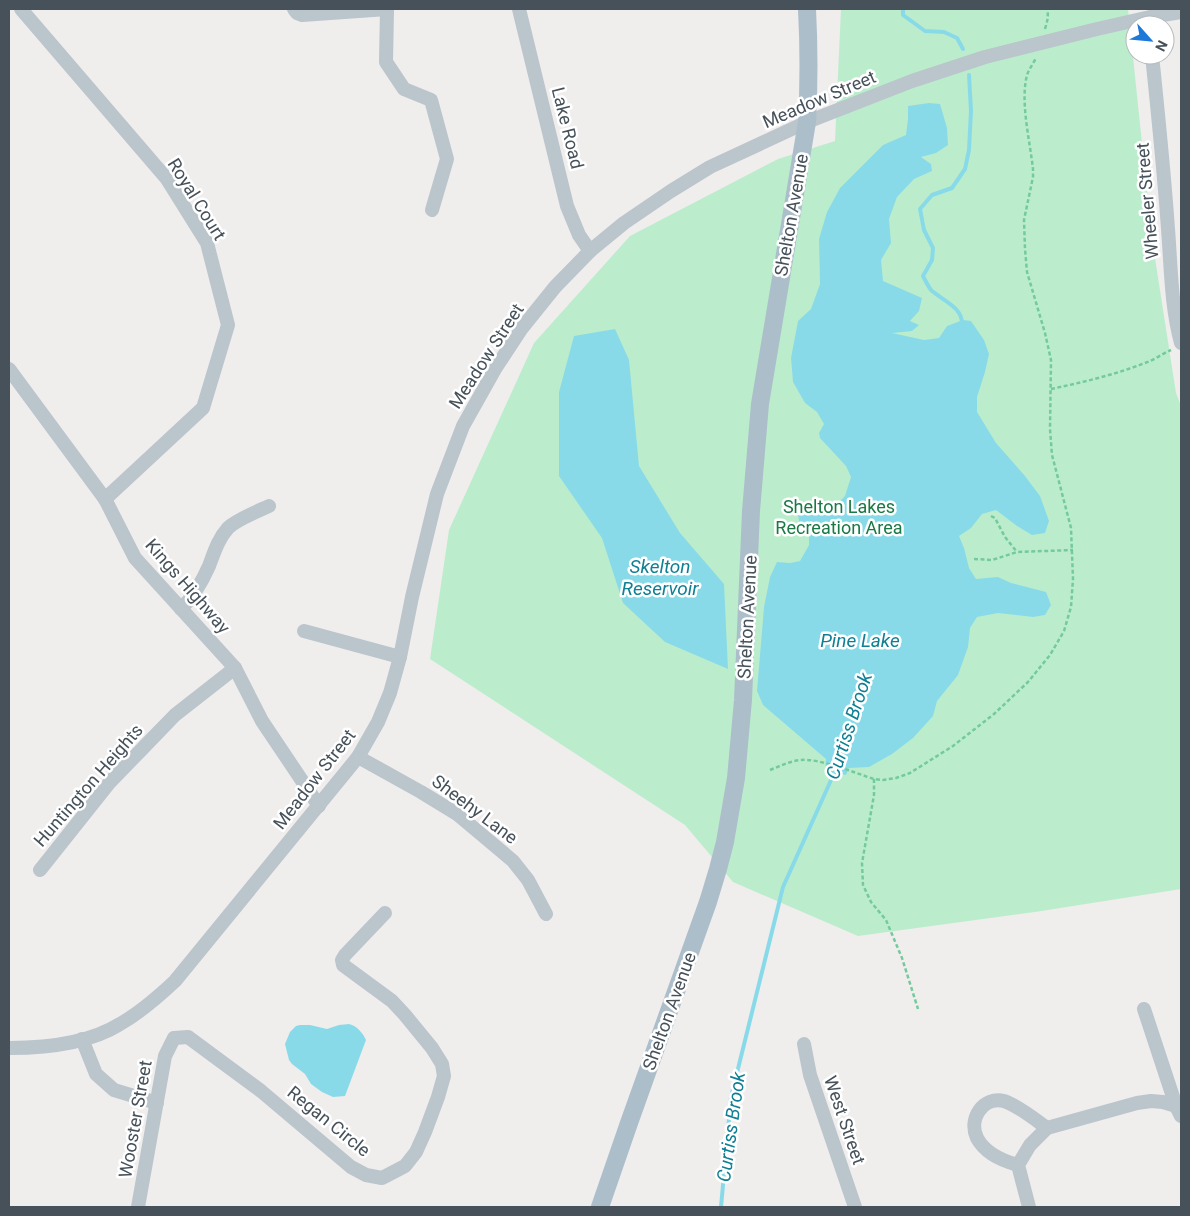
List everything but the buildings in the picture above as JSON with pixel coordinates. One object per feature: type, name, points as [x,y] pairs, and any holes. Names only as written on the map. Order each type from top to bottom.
[{"type":"main road","name":"Shelton Avenue","points":[[600,1207],[705,909],[718,869],[729,824],[736,778],[743,700],[752,502],[760,404],[807,122],[809,45],[807,9]]},
{"type":"street","name":"Royal Court","points":[[21,9],[167,179],[207,243],[228,325],[203,408],[105,499]]},
{"type":"street","points":[[294,9],[302,15],[387,9],[386,62],[404,89],[431,100],[447,159],[432,210]]},
{"type":"street","name":"Lake Road","points":[[519,9],[568,206],[579,235],[590,251]]},
{"type":"street","name":"Meadow Street","points":[[9,1048],[52,1046],[98,1034],[119,1025],[153,1001],[175,981],[358,757],[381,715],[390,693],[437,494],[463,426],[494,370],[522,328],[555,287],[590,251],[624,223],[710,167],[807,122],[912,81],[985,58],[1071,36],[1125,26]]},
{"type":"street","name":"Wheeler Street","points":[[1153,65],[1176,250],[1173,294],[1179,326],[1177,346]]},
{"type":"street","name":"Kings Highway","points":[[11,377],[105,499],[135,558],[235,668],[262,721],[319,806]]},
{"type":"street","points":[[181,609],[195,592],[221,537],[230,526],[269,506]]},
{"type":"street","points":[[304,631],[400,657]]},
{"type":"street","name":"Huntington Heights","points":[[40,870],[110,782],[175,715],[235,668]]},
{"type":"street","name":"Sheehy Lane","points":[[358,757],[457,814],[513,861],[528,880],[546,914]]},
{"type":"street","name":"Regan Circle","points":[[174,1038],[188,1037],[261,1090],[351,1167],[366,1175],[382,1178],[405,1166],[416,1152],[438,1097],[444,1076],[442,1064],[432,1048],[392,1001],[343,966],[342,960],[386,914]]},
{"type":"street","points":[[1144,1009],[1178,1111]]},
{"type":"street","name":"Wooster Street","points":[[139,1206],[165,1056],[174,1038]]},
{"type":"street","points":[[82,1039],[96,1074],[114,1090],[157,1102]]},
{"type":"street","name":"West Street","points":[[804,1044],[810,1076],[855,1207]]},
{"type":"street","points":[[1018,1165],[1008,1163],[990,1153],[977,1139],[974,1123],[980,1108],[988,1103],[1003,1101],[1011,1104],[1047,1128]]},
{"type":"street","points":[[1029,1207],[1018,1165],[1030,1145],[1047,1128],[1137,1103],[1157,1101],[1178,1111]]},
{"type":"path","points":[[1046,27],[1047,9]]},
{"type":"path","points":[[770,770],[803,760],[818,762],[874,779],[896,778],[910,773],[953,746],[994,714],[1028,682],[1050,655],[1064,631],[1071,607],[1073,579],[1071,528],[1052,455],[1050,429],[1051,360],[1046,333],[1027,272],[1023,229],[1033,176],[1025,106],[1026,83],[1028,73],[1037,56]]},
{"type":"path","points":[[1051,389],[1082,383],[1127,369],[1152,360],[1177,346]]},
{"type":"path","points":[[991,516],[1017,552]]},
{"type":"path","points":[[974,559],[992,560],[1017,552],[1072,550]]},
{"type":"path","points":[[874,779],[874,796],[862,862],[863,884],[872,902],[886,920],[902,958],[918,1009]]},
{"type":"green space","name":"Shelton Lakes Recreation Area","points":[[841,9],[1128,9],[1129,15],[1125,15],[1125,65],[1134,65],[1152,239],[1176,393],[1181,406],[1181,889],[1035,912],[858,936],[733,882],[685,825],[430,659],[449,530],[534,343],[630,236],[778,159],[835,141]]},
{"type":"water","name":"Pine Lake","points":[[929,103],[940,104],[947,128],[948,145],[936,153],[921,157],[931,164],[932,171],[914,179],[897,197],[889,219],[891,243],[881,260],[883,281],[922,298],[919,311],[910,321],[919,325],[912,331],[892,333],[924,340],[939,338],[947,326],[963,320],[971,321],[984,340],[989,354],[977,397],[977,412],[996,443],[1040,496],[1049,521],[1045,533],[1032,535],[996,510],[982,514],[971,528],[959,536],[969,568],[976,579],[998,577],[1011,583],[1046,592],[1051,605],[1045,615],[1033,617],[998,613],[977,617],[970,628],[968,647],[958,675],[937,701],[933,716],[913,738],[892,754],[869,767],[849,768],[846,775],[825,771],[826,759],[763,705],[757,691],[764,607],[770,577],[777,562],[790,563],[800,561],[809,545],[809,536],[800,526],[798,515],[805,508],[814,505],[834,507],[845,496],[851,477],[846,466],[820,438],[819,433],[824,424],[817,412],[805,403],[793,382],[791,358],[798,321],[811,309],[820,284],[819,239],[827,212],[840,188],[883,145],[906,135],[908,106]]},
{"type":"water","name":"Skelton Reservoir","points":[[615,329],[629,360],[639,466],[680,533],[724,584],[728,669],[665,642],[623,603],[602,538],[559,476],[559,392],[574,336]]},
{"type":"water","points":[[349,1024],[355,1026],[366,1040],[345,1096],[333,1097],[311,1084],[305,1074],[292,1064],[289,1060],[285,1044],[290,1032],[296,1026],[310,1025],[327,1029]]},
{"type":"waterway","name":"Curtiss Brook","points":[[903,9],[903,15],[925,31],[944,32],[957,38],[963,49]]},
{"type":"waterway","name":"Curtiss Brook","points":[[962,325],[956,309],[931,290],[923,276],[932,260],[933,248],[924,230],[920,209],[932,195],[952,188],[965,169],[969,150],[971,111],[969,75]]},
{"type":"waterway","name":"Curtiss Brook","points":[[721,1207],[731,1097],[783,887],[836,769]]}]
